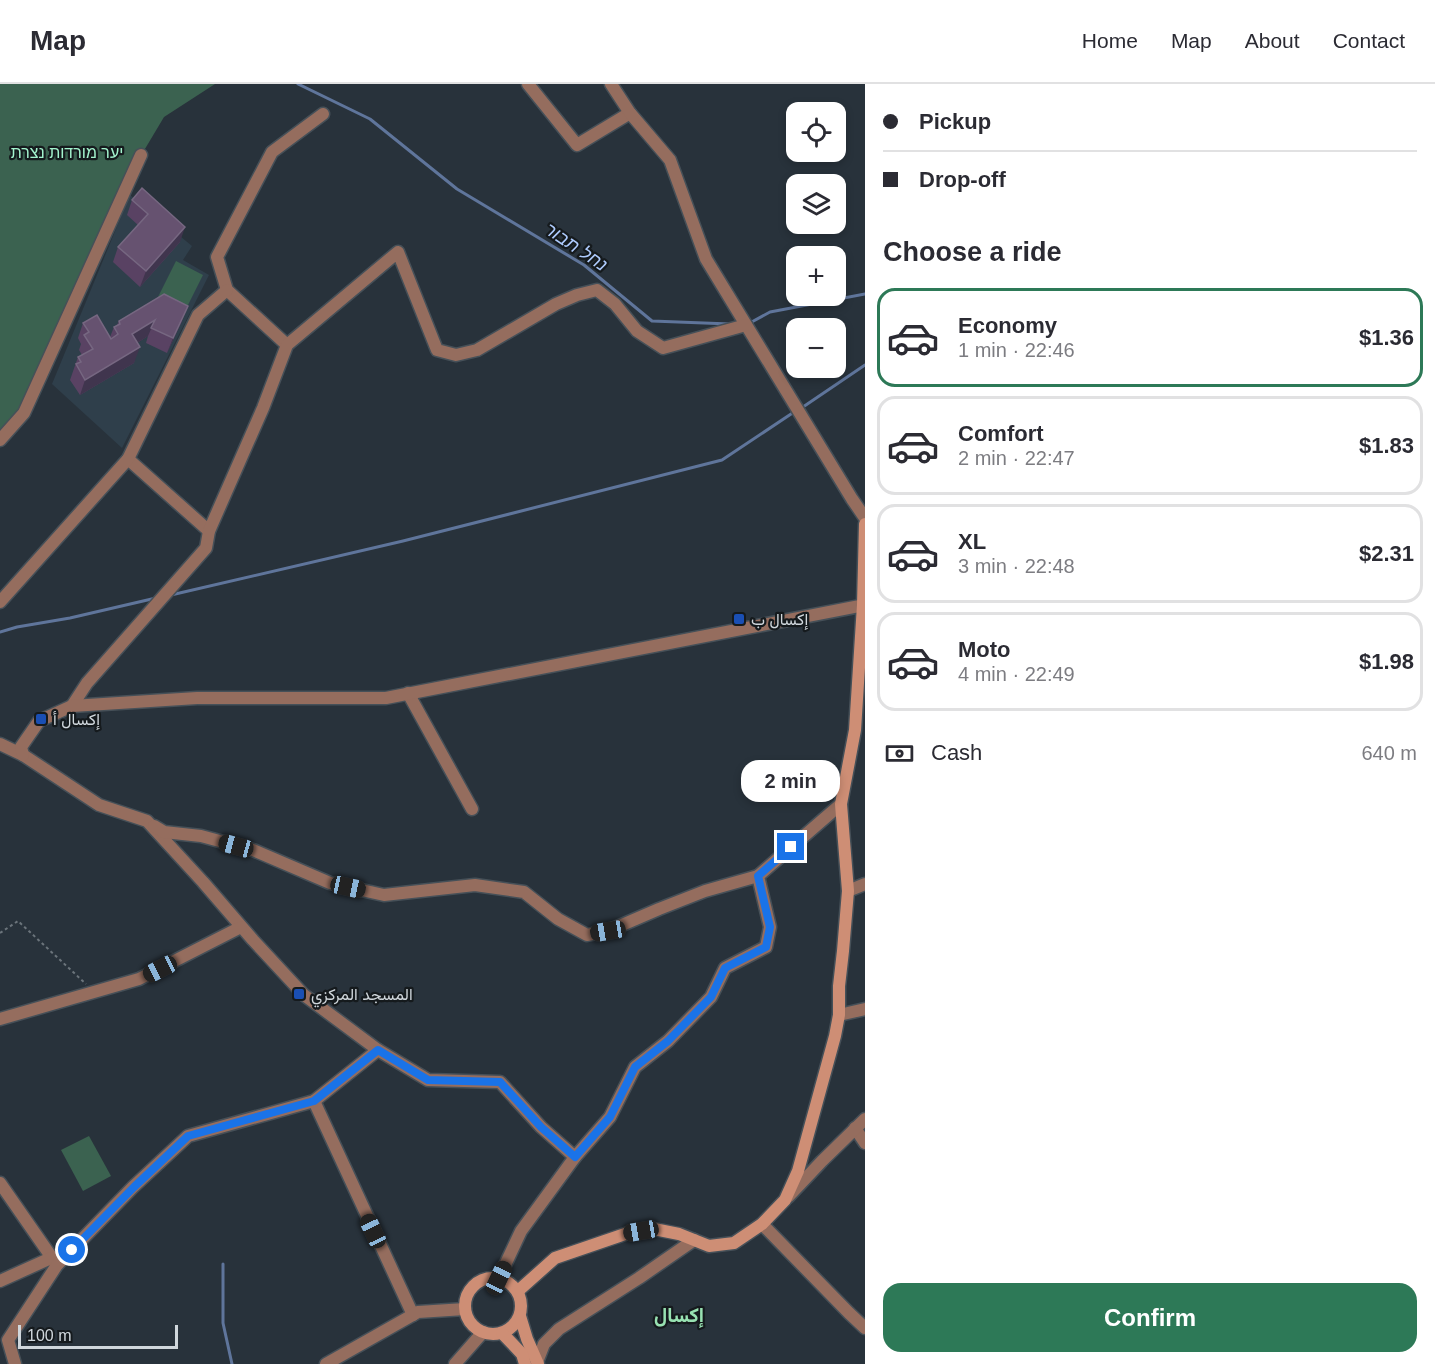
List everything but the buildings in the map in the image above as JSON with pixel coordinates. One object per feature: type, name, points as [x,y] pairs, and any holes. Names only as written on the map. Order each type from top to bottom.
[{"type":"street","points":[[528,84],[577,145],[630,113]]},
{"type":"street","points":[[611,84],[630,113],[670,160],[706,259],[865,519]]},
{"type":"street","points":[[287,345],[227,290],[217,258],[272,152],[323,114]]},
{"type":"street","points":[[0,440],[24,413],[141,155]]},
{"type":"street","points":[[72,706],[87,683],[206,548],[209,531],[263,408],[287,345],[398,252],[437,350],[456,356],[477,350],[556,304],[597,290],[615,304],[637,331],[663,348],[746,325]]},
{"type":"street","points":[[0,602],[128,459],[198,315],[227,290]]},
{"type":"street","points":[[128,459],[209,531]]},
{"type":"street","points":[[785,1200],[798,1171],[839,1015],[839,986],[848,891],[841,804],[855,730],[864,605],[865,524]]},
{"type":"street","points":[[23,755],[21,747],[39,721],[72,706],[197,698],[386,698],[864,605]]},
{"type":"street","points":[[408,693],[472,809]]},
{"type":"street","points":[[0,744],[23,755],[99,805],[147,821],[164,832],[201,836],[254,850],[330,883],[384,895],[475,885],[524,892],[558,919],[587,935],[608,931],[705,891],[758,876],[841,804]]},
{"type":"street","points":[[147,821],[304,995],[378,1050],[428,1080],[500,1082],[541,1127],[575,1157]]},
{"type":"street","points":[[499,1278],[521,1231],[575,1157],[610,1117],[635,1067],[668,1041],[711,997],[725,968],[766,947],[770,927],[758,876]]},
{"type":"street","points":[[848,891],[865,884]]},
{"type":"street","points":[[0,1019],[140,979],[241,927]]},
{"type":"street","points":[[839,1015],[865,1010]]},
{"type":"street","points":[[15,1364],[8,1340],[54,1262],[188,1136],[314,1101],[378,1050]]},
{"type":"street","points":[[314,1101],[413,1315]]},
{"type":"street","points":[[518,1291],[555,1258],[628,1233],[654,1229],[679,1234],[709,1246],[734,1243],[762,1224],[865,1119]]},
{"type":"street","points":[[855,1128],[865,1143]]},
{"type":"street","points":[[0,1183],[54,1262]]},
{"type":"street","points":[[762,1224],[865,1328]]},
{"type":"street","points":[[533,1363],[544,1344],[559,1329],[694,1240]]},
{"type":"street","points":[[0,1281],[54,1262]]},
{"type":"street","points":[[490,1277],[499,1278],[513,1285],[518,1291],[522,1307],[520,1316],[510,1329],[502,1333],[483,1332],[467,1317],[465,1300],[468,1292],[481,1280],[490,1277]]},
{"type":"street","points":[[326,1364],[418,1312],[465,1309]]},
{"type":"street","points":[[520,1316],[533,1363]]},
{"type":"street","points":[[455,1364],[483,1332]]},
{"type":"street","points":[[502,1333],[533,1363]]},
{"type":"path","points":[[0,933],[18,921],[95,992]]},
{"type":"shaded area","points":[[130,195],[192,246],[183,260],[209,275],[122,448],[52,384]]},
{"type":"green space","name":"יער מורדות נצרת","points":[[0,84],[215,84],[164,117],[133,169],[37,390],[0,439]]},
{"type":"green space","points":[[176,261],[203,275],[182,317],[155,303]]},
{"type":"green space","points":[[89,1136],[111,1176],[83,1191],[61,1150]]},
{"type":"waterway","name":"נחל תבור","points":[[298,84],[370,119],[457,189],[584,265],[652,321],[730,324]]},
{"type":"waterway","name":"נחל תבור","points":[[748,324],[770,312],[865,294]]},
{"type":"waterway","points":[[800,409],[865,365]]},
{"type":"waterway","points":[[171,595],[403,541],[722,460],[794,412]]},
{"type":"waterway","points":[[0,632],[156,598]]},
{"type":"waterway","points":[[223,1264],[223,1323],[232,1364]]},
{"type":"place","name":"إكسال ب","points":[[739,619]]},
{"type":"place","name":"إكسال أ","points":[[41,719]]},
{"type":"place","name":"المسجد المركزي","points":[[299,994]]},
{"type":"district","name":"إكسال","points":[[679,1315]]},
{"type":"route","points":[[72,1250],[188,1136],[314,1101],[378,1050],[428,1080],[500,1082],[541,1127],[575,1157],[610,1117],[635,1067],[668,1041],[711,997],[725,968],[766,947],[770,927],[758,876],[791,847]]}]
